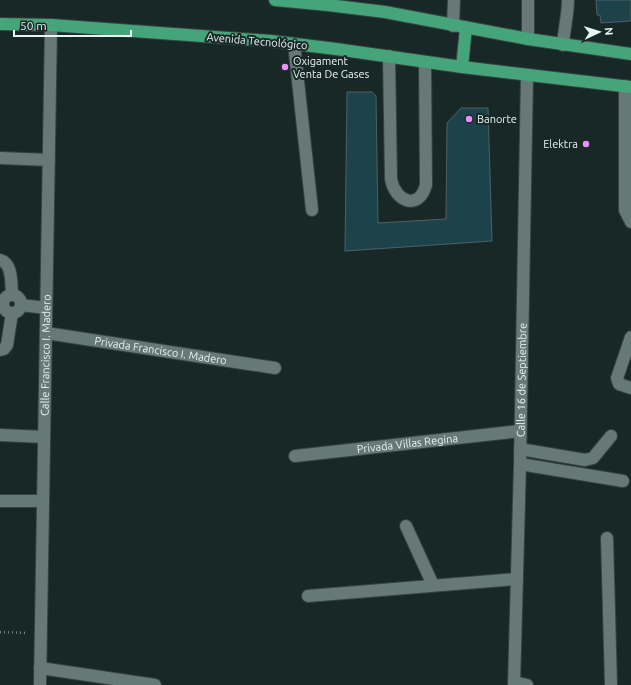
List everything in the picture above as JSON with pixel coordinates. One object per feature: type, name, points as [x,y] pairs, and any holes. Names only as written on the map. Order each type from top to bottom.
[{"type":"main road","points":[[275,0],[328,2],[528,39],[631,54]]},
{"type":"main road","name":"Avenida Tecnológico","points":[[0,24],[51,25],[271,41],[462,67],[628,87]]},
{"type":"main road","points":[[462,67],[466,28]]},
{"type":"street","points":[[453,26],[454,0]]},
{"type":"street","points":[[528,0],[528,39]]},
{"type":"street","points":[[563,45],[564,29],[568,11],[568,0]]},
{"type":"street","name":"Calle Francisco I. Madero","points":[[40,685],[51,25]]},
{"type":"street","points":[[294,44],[312,210]]},
{"type":"street","points":[[389,56],[391,179],[392,187],[397,195],[404,200],[418,198],[424,193],[426,185],[425,62]]},
{"type":"street","name":"Calle 16 de Septiembre","points":[[514,683],[520,464],[527,75]]},
{"type":"street","points":[[628,87],[625,210],[631,222]]},
{"type":"street","points":[[0,158],[49,160]]},
{"type":"street","points":[[0,260],[6,263],[9,268],[12,295],[7,296],[4,304],[8,312],[16,309],[46,308]]},
{"type":"street","points":[[2,349],[7,345],[16,309]]},
{"type":"street","name":"Privada Francisco I. Madero","points":[[46,333],[275,368]]},
{"type":"street","points":[[631,337],[617,378],[619,384],[631,388]]},
{"type":"street","name":"Privada Villas Regina","points":[[295,456],[520,432]]},
{"type":"street","points":[[0,435],[44,437]]},
{"type":"street","points":[[520,449],[585,460],[593,458],[611,436]]},
{"type":"street","points":[[520,464],[622,481]]},
{"type":"street","points":[[0,501],[43,501]]},
{"type":"street","points":[[406,526],[433,585]]},
{"type":"street","points":[[607,538],[611,685]]},
{"type":"street","points":[[308,596],[517,579]]},
{"type":"street","points":[[40,668],[155,685]]},
{"type":"street","points":[[514,683],[527,685]]},
{"type":"path","points":[[0,632],[40,634]]},
{"type":"building","points":[[596,0],[631,0],[631,21],[601,23],[600,15],[597,15]]},
{"type":"building","points":[[347,92],[372,92],[376,96],[378,223],[446,219],[447,123],[461,108],[488,108],[492,241],[345,251]]},
{"type":"place","name":"Oxigament Venta De Gases","points":[[285,67]]},
{"type":"place","name":"Banorte","points":[[469,119]]},
{"type":"place","name":"Elektra","points":[[586,144]]}]
